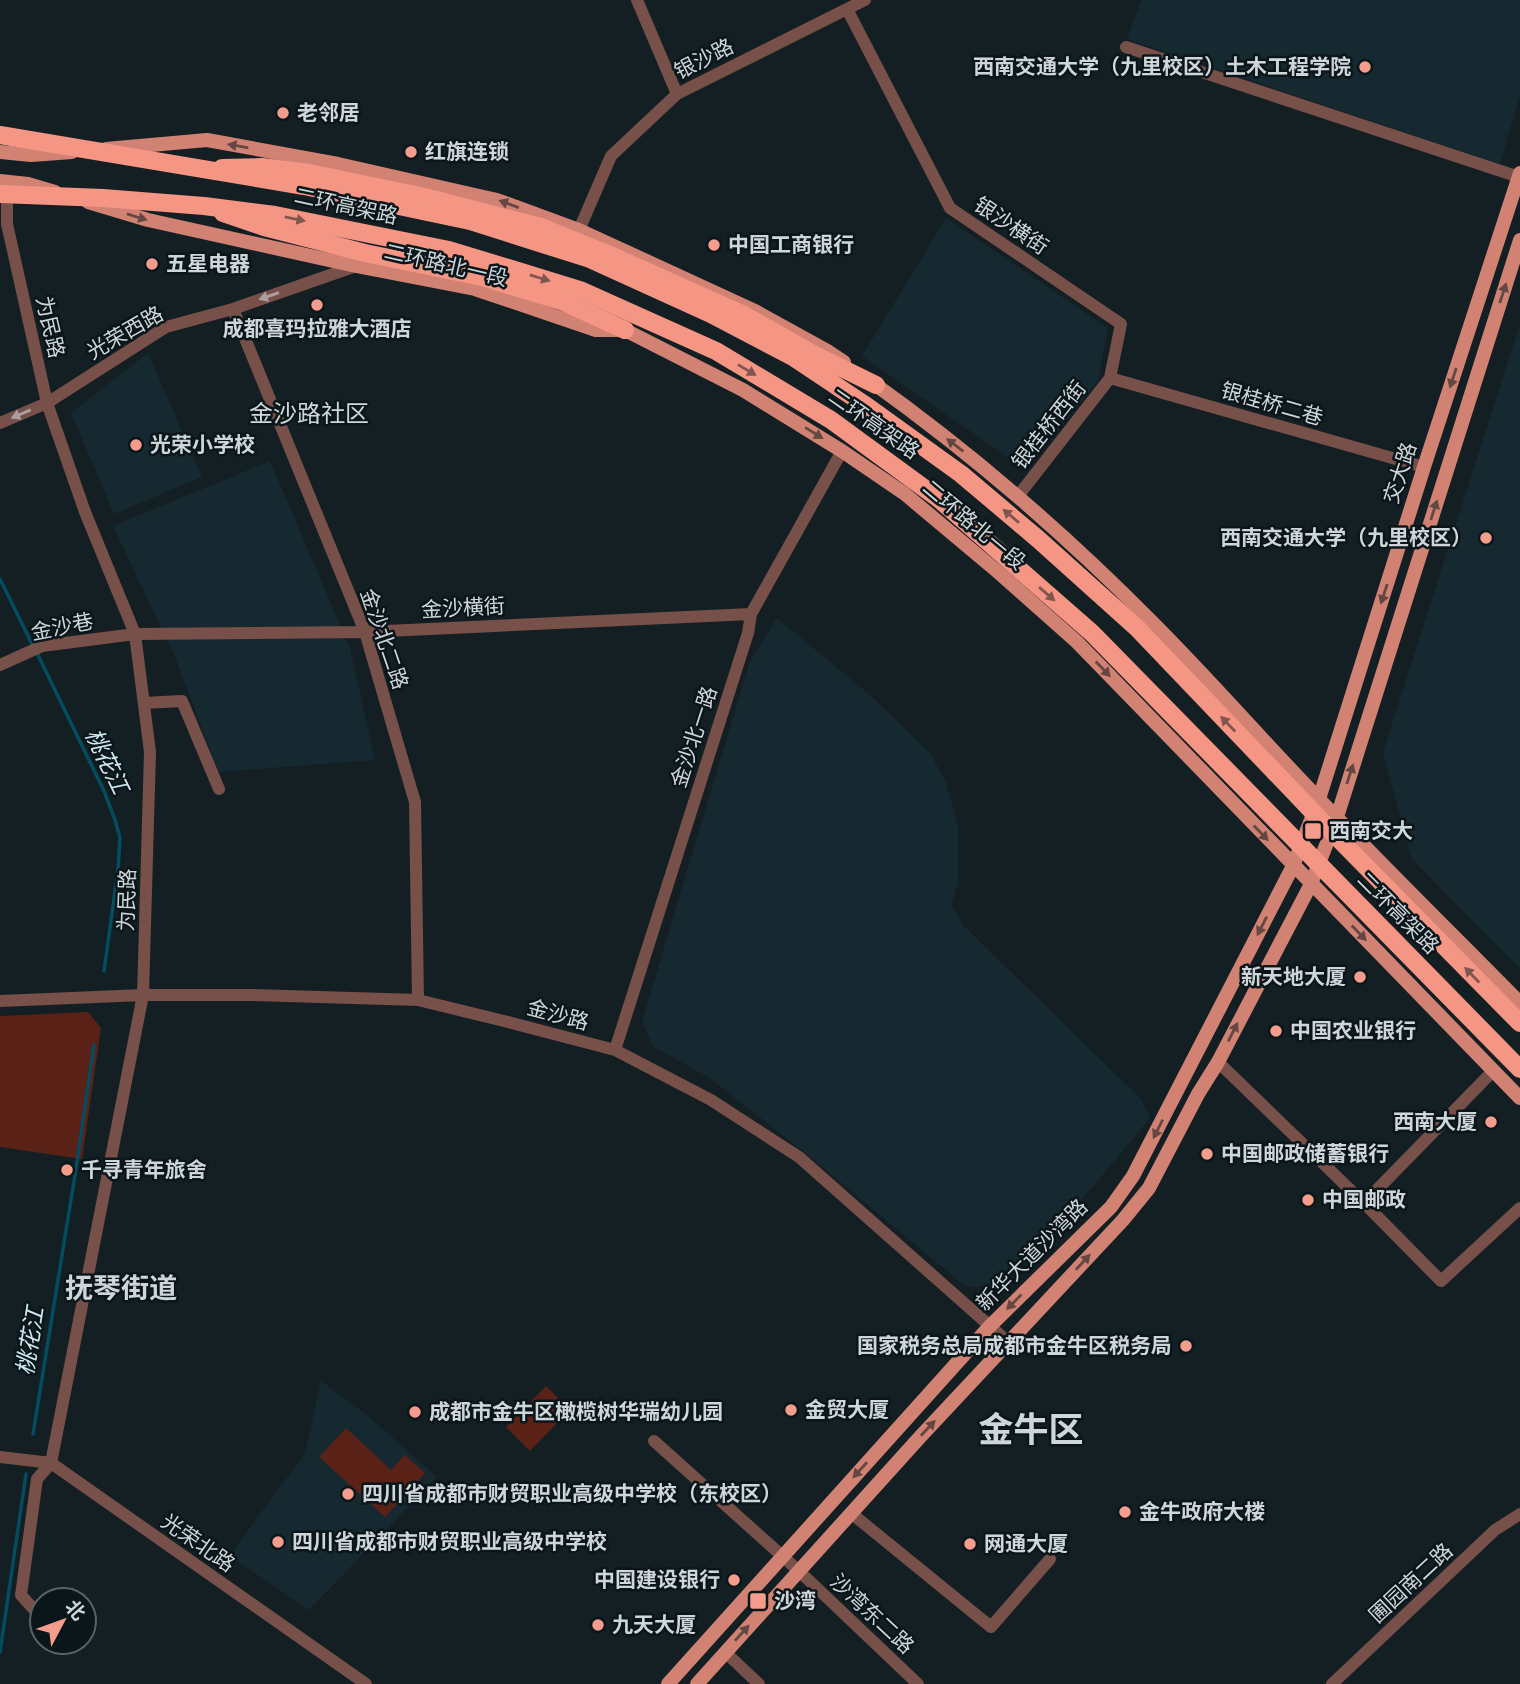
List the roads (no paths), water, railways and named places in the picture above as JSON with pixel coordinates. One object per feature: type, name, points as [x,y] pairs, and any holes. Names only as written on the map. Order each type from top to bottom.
[{"type":"highway","name":"二环高架路","points":[[0,135],[304,186],[470,221],[590,259],[711,314],[793,357],[961,474],[1137,628],[1520,1023]]},
{"type":"highway","points":[[203,169],[262,167],[309,173],[425,197],[541,227],[744,316],[876,386]]},
{"type":"highway","name":"二环高架路","points":[[2,186],[275,215],[449,250],[580,290],[716,351],[831,420],[939,499],[1091,633],[1520,1069]]},
{"type":"highway","points":[[204,206],[264,227],[365,253],[482,277],[564,302],[625,330]]},
{"type":"main road","points":[[0,152],[31,155],[207,140],[338,164],[497,200],[579,230],[753,310],[829,352],[961,449],[1066,539],[1152,621],[1320,800],[1520,1003]]},
{"type":"main road","name":"交大路","points":[[1293,866],[1320,800],[1519,175]]},
{"type":"main road","name":"二环路北一段","points":[[2,186],[27,184],[148,220],[475,289],[596,330],[625,330],[743,390],[842,451],[905,495],[1077,642],[1520,1098]]},
{"type":"main road","name":"交大路","points":[[1311,884],[1337,817],[1520,240]]},
{"type":"main road","name":"新华大道沙湾路","points":[[668,1684],[990,1326],[1111,1207],[1133,1176],[1293,866]]},
{"type":"main road","name":"新华大道沙湾路","points":[[696,1684],[1149,1188],[1311,884]]},
{"type":"street","points":[[637,0],[677,94]]},
{"type":"street","name":"银沙路","points":[[579,230],[611,156],[677,94],[865,0]]},
{"type":"street","name":"银沙横街","points":[[847,9],[950,208],[1121,324],[1110,378]]},
{"type":"street","points":[[1126,47],[1519,175]]},
{"type":"street","name":"为民路","points":[[2,186],[4,213],[47,403],[85,512],[135,634],[150,752],[143,995],[51,1463],[37,1479],[21,1595],[28,1603]]},
{"type":"street","name":"光荣西路","points":[[0,423],[47,403],[166,327],[233,309],[356,266]]},
{"type":"street","name":"金沙北二路","points":[[233,309],[365,632],[415,802],[418,1000]]},
{"type":"street","name":"银桂桥二巷","points":[[1110,378],[1424,467]]},
{"type":"street","name":"银桂桥西街","points":[[1018,496],[1110,378]]},
{"type":"street","name":"金沙北一路","points":[[615,1050],[748,633],[751,614],[842,451]]},
{"type":"street","name":"金沙横街","points":[[135,634],[365,632],[751,614]]},
{"type":"street","name":"金沙巷","points":[[0,665],[42,646],[135,634]]},
{"type":"street","points":[[144,703],[182,701],[219,789]]},
{"type":"street","name":"金沙路","points":[[0,1001],[143,995],[418,1000],[615,1050],[711,1100],[799,1157],[1008,1342]]},
{"type":"street","points":[[1218,1062],[1441,1281],[1520,1208]]},
{"type":"street","points":[[1364,1203],[1493,1071]]},
{"type":"street","name":"沙湾东二路","points":[[654,1441],[799,1571],[918,1684]]},
{"type":"street","name":"光荣北路","points":[[0,1457],[51,1463],[366,1684]]},
{"type":"street","points":[[851,1513],[990,1627],[1050,1559]]},
{"type":"street","name":"圃园南二路","points":[[1332,1684],[1495,1530],[1520,1514]]},
{"type":"street","points":[[725,1652],[760,1684]]},
{"type":"waterway","name":"桃花江","points":[[0,579],[33,646]]},
{"type":"waterway","name":"桃花江","points":[[37,653],[104,791],[120,838],[104,971]]},
{"type":"waterway","name":"桃花江","points":[[33,1434],[94,1045]]},
{"type":"waterway","name":"桃花江","points":[[0,1652],[26,1474]]},
{"type":"place","name":"西南交通大学（九里校区）土木工程学院","points":[[1365,67]]},
{"type":"place","name":"老邻居","points":[[283,113]]},
{"type":"place","name":"红旗连锁","points":[[411,152]]},
{"type":"place","name":"中国工商银行","points":[[714,245]]},
{"type":"place","name":"五星电器","points":[[152,264]]},
{"type":"place","name":"成都喜玛拉雅大酒店","points":[[317,305]]},
{"type":"place","name":"光荣小学校","points":[[136,445]]},
{"type":"place","name":"西南交通大学（九里校区）","points":[[1486,538]]},
{"type":"place","name":"西南交大","points":[[1313,831]]},
{"type":"place","name":"新天地大厦","points":[[1360,977]]},
{"type":"place","name":"中国农业银行","points":[[1276,1031]]},
{"type":"place","name":"西南大厦","points":[[1491,1122]]},
{"type":"place","name":"中国邮政储蓄银行","points":[[1207,1154]]},
{"type":"place","name":"千寻青年旅舍","points":[[67,1170]]},
{"type":"place","name":"中国邮政","points":[[1308,1200]]},
{"type":"place","name":"国家税务总局成都市金牛区税务局","points":[[1186,1346]]},
{"type":"place","name":"金贸大厦","points":[[791,1410]]},
{"type":"place","name":"成都市金牛区橄榄树华瑞幼儿园","points":[[415,1412]]},
{"type":"place","name":"四川省成都市财贸职业高级中学校（东校区）","points":[[348,1494]]},
{"type":"place","name":"金牛政府大楼","points":[[1125,1512]]},
{"type":"place","name":"四川省成都市财贸职业高级中学校","points":[[278,1542]]},
{"type":"place","name":"网通大厦","points":[[970,1544]]},
{"type":"place","name":"中国建设银行","points":[[734,1580]]},
{"type":"place","name":"沙湾","points":[[758,1601]]},
{"type":"place","name":"九天大厦","points":[[598,1625]]},
{"type":"district","name":"金沙路社区","points":[[309,414]]},
{"type":"district","name":"抚琴街道","points":[[121,1288]]},
{"type":"district","name":"金牛区","points":[[1031,1430]]}]
